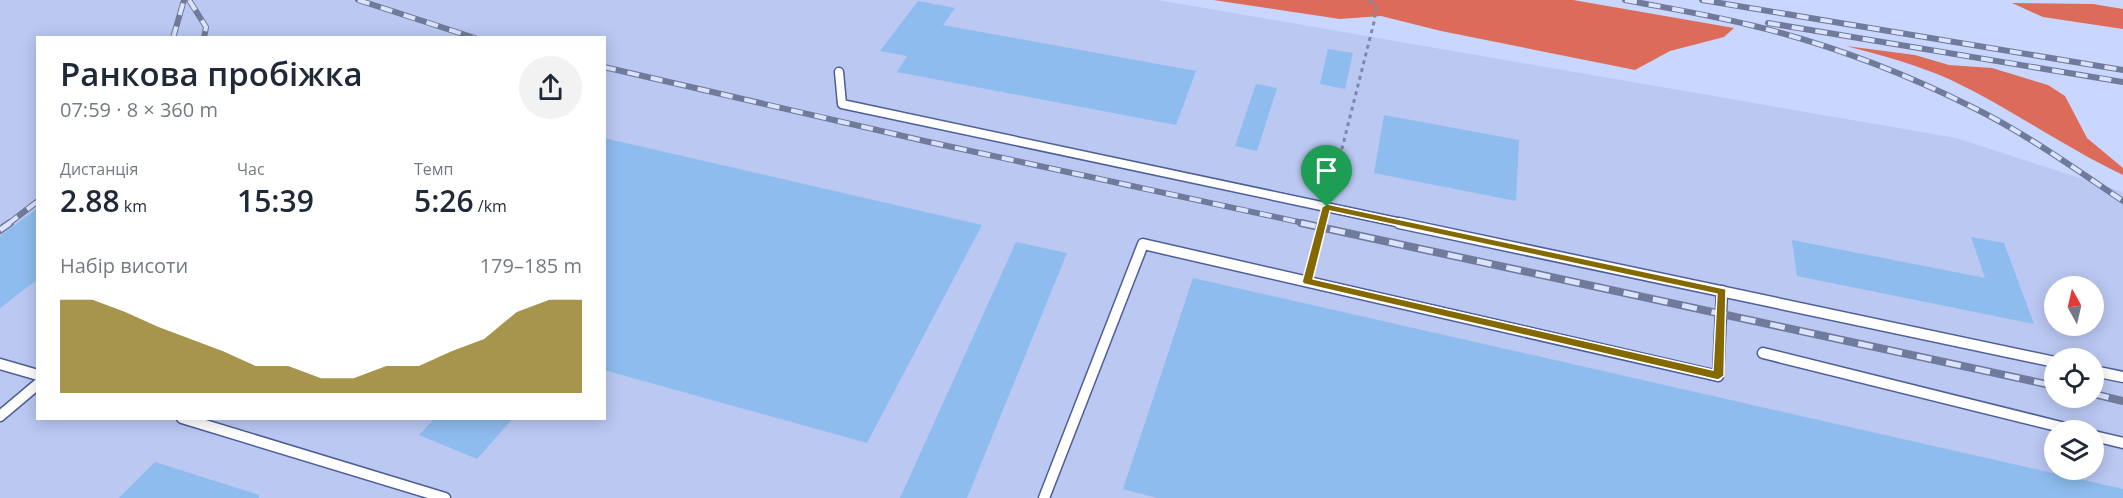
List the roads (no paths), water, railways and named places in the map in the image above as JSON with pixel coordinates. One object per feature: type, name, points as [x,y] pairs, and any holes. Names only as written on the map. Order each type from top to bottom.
[{"type":"lane","points":[[839,72],[842,104],[2044,360]]},
{"type":"lane","points":[[1044,498],[1143,244],[1718,376],[1722,291]]},
{"type":"lane","points":[[1763,353],[2044,423]]},
{"type":"lane","points":[[0,364],[36,374]]},
{"type":"lane","points":[[2104,372],[2123,377]]},
{"type":"lane","points":[[0,416],[36,386]]},
{"type":"lane","points":[[189,420],[445,498]]},
{"type":"lane","points":[[2104,438],[2123,443]]},
{"type":"railway","points":[[174,36],[184,0]]},
{"type":"railway","points":[[189,0],[206,27],[204,36]]},
{"type":"railway","points":[[358,0],[469,36]]},
{"type":"railway","points":[[1625,0],[1778,32],[1891,70],[1992,117],[2049,151],[2123,201]]},
{"type":"railway","points":[[1702,0],[2123,70]]},
{"type":"railway","points":[[1768,23],[2123,82]]},
{"type":"railway","points":[[606,67],[929,142],[1308,224]]},
{"type":"railway","points":[[8,224],[36,203]]},
{"type":"railway","points":[[0,230],[10,223]]},
{"type":"railway","points":[[1301,223],[2044,384]]},
{"type":"railway","points":[[2104,396],[2123,401]]}]
